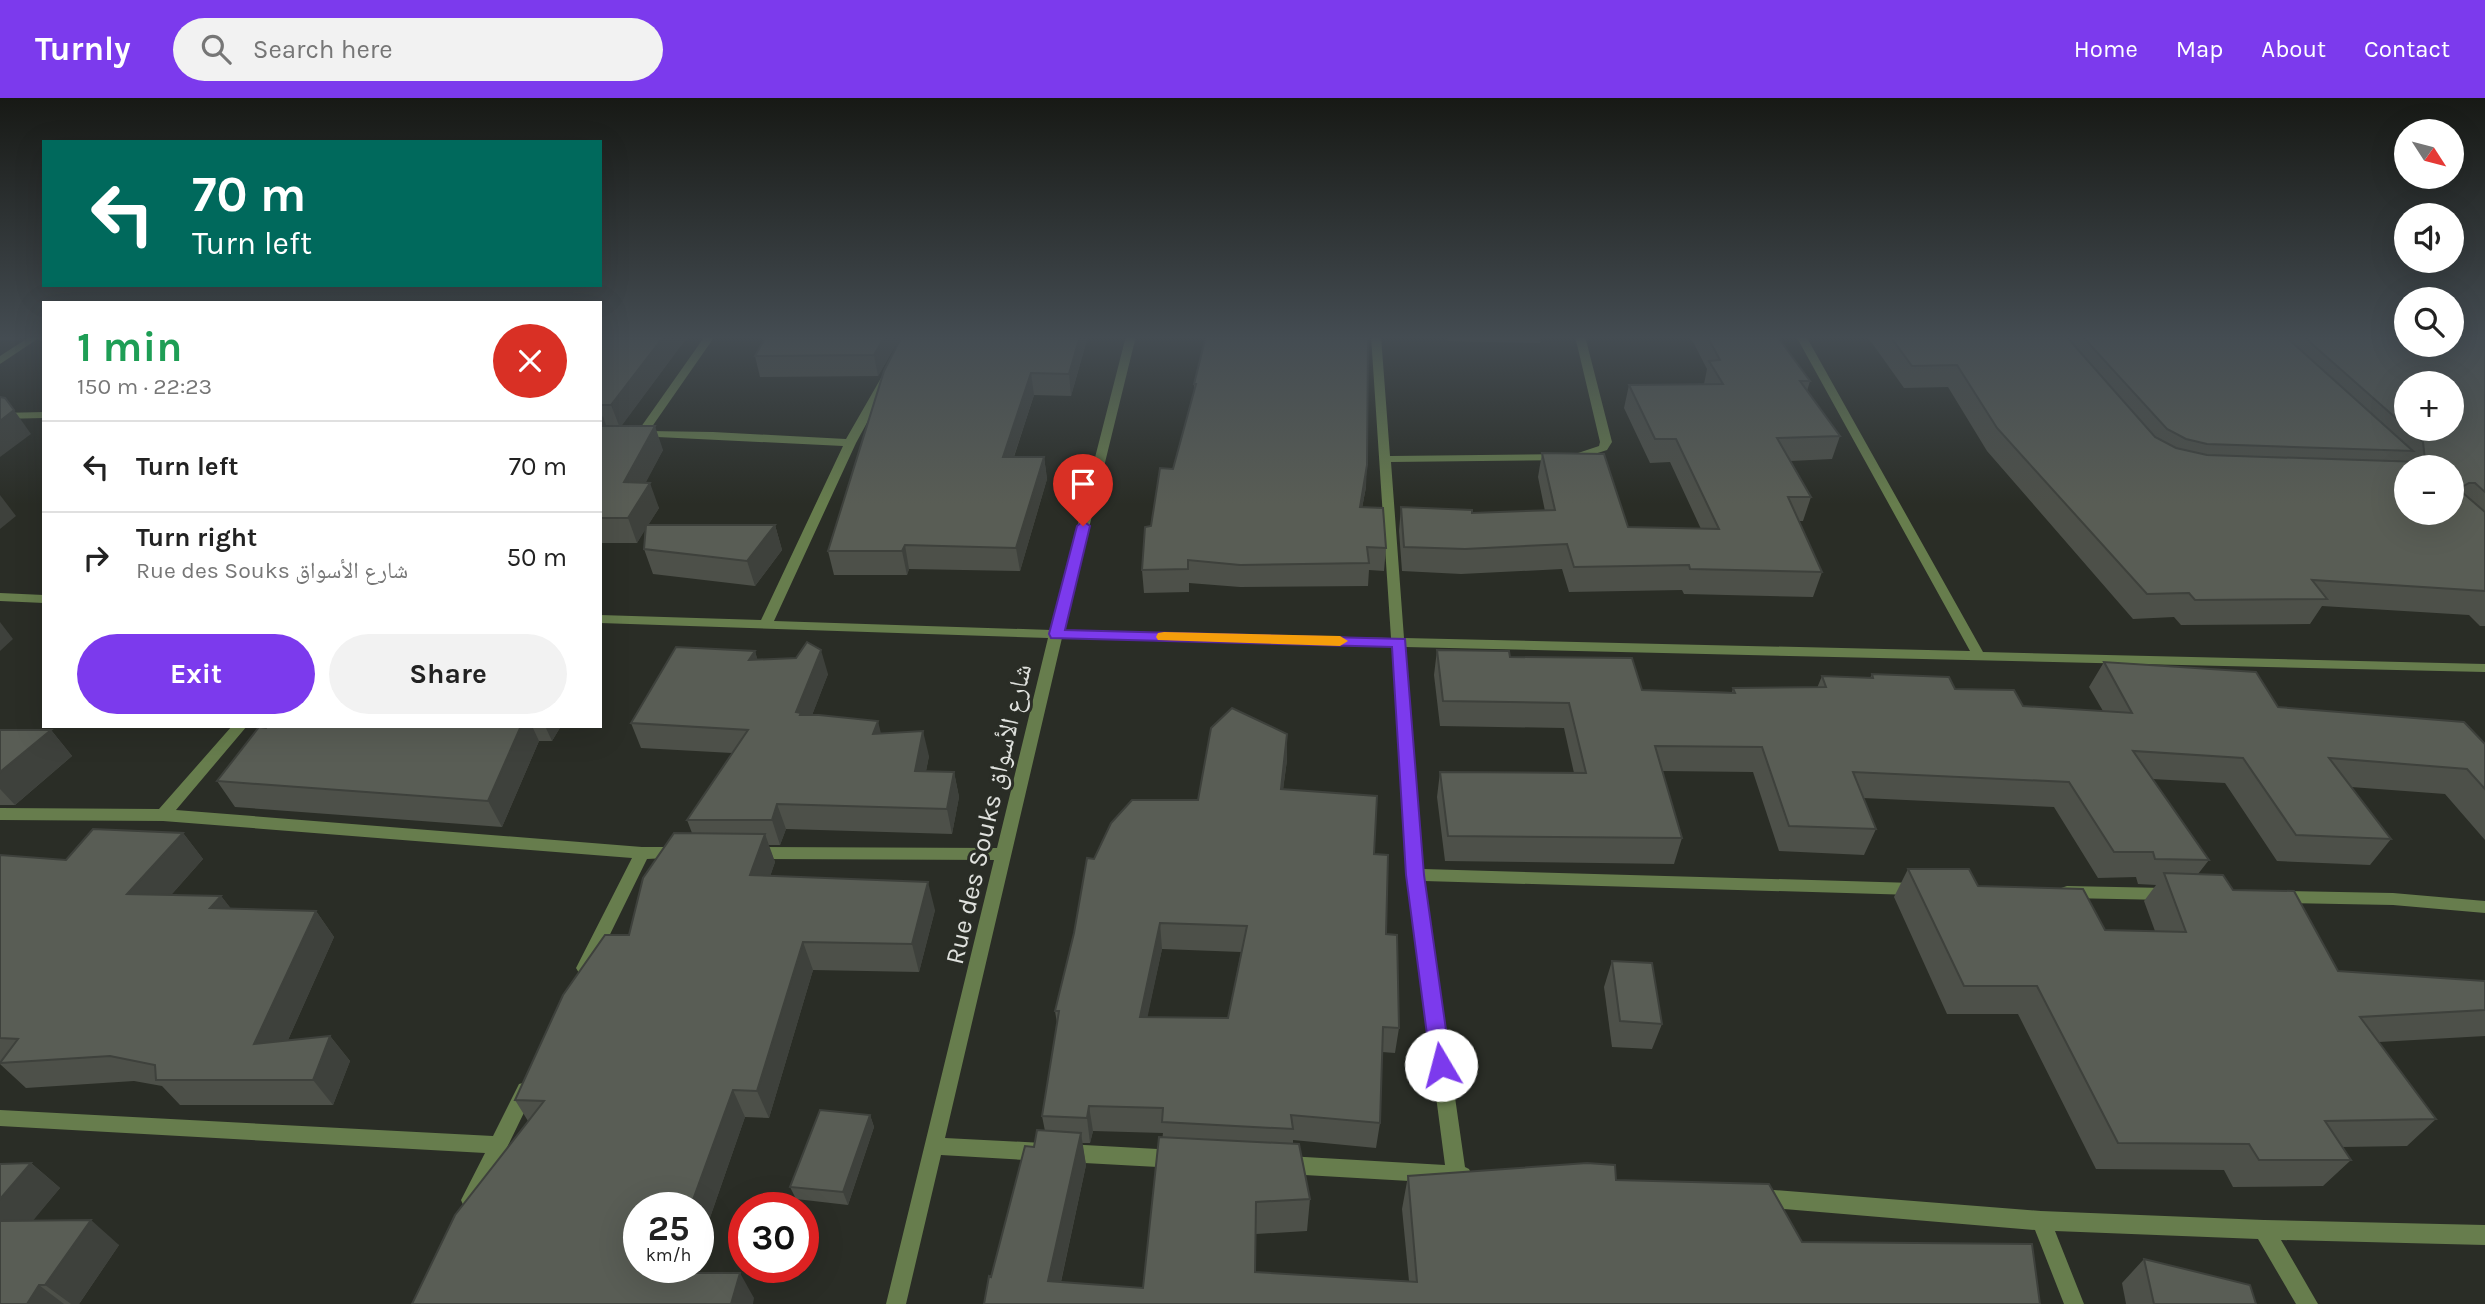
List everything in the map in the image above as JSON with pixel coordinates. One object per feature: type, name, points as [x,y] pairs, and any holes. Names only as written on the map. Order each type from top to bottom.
[{"type":"street","points":[[641,434],[670,392]]},
{"type":"street","points":[[765,625],[850,443],[878,392]]},
{"type":"street","name":"Rue des Souks شارع الأسواق","points":[[896,1304],[1056,634],[1117,392]]},
{"type":"street","points":[[1381,392],[1415,875],[1456,1174]]},
{"type":"street","points":[[1386,459],[1576,457],[1603,448],[1606,442],[1594,392]]},
{"type":"street","points":[[1832,392],[1979,656]]},
{"type":"street","points":[[0,416],[42,415]]},
{"type":"street","points":[[628,434],[713,435],[850,443]]},
{"type":"street","points":[[0,597],[42,599]]},
{"type":"street","points":[[602,619],[1056,634],[2485,668]]},
{"type":"street","points":[[163,815],[238,728]]},
{"type":"street","points":[[0,814],[163,815],[642,853],[697,853]]},
{"type":"street","points":[[576,986],[642,853]]},
{"type":"street","points":[[739,853],[1003,854]]},
{"type":"street","points":[[1415,875],[1937,889]]},
{"type":"street","points":[[2047,892],[2186,895]]},
{"type":"street","points":[[2269,897],[2393,899],[2485,907]]},
{"type":"street","points":[[462,1218],[535,1072]]},
{"type":"street","points":[[0,1118],[499,1145]]},
{"type":"street","points":[[933,1146],[1195,1160]]},
{"type":"street","points":[[1263,1164],[1482,1176]]},
{"type":"street","points":[[1739,1196],[2041,1221],[2485,1235]]},
{"type":"street","points":[[2041,1221],[2074,1304]]},
{"type":"street","points":[[2264,1230],[2308,1304]]},
{"type":"building","points":[[602,392],[621,392],[611,405],[602,405]]},
{"type":"building","points":[[877,392],[1025,392],[1003,457],[1044,457],[1016,548],[905,545],[902,551],[828,551]]},
{"type":"building","points":[[1194,392],[1368,392],[1367,465],[1360,507],[1383,508],[1386,548],[1367,547],[1369,563],[1240,565],[1188,560],[1188,569],[1142,570],[1145,527],[1151,526],[1160,468],[1173,469]]},
{"type":"building","points":[[1633,392],[1808,392],[1840,436],[1777,438],[1811,497],[1788,497],[1822,572],[1690,569],[1689,565],[1574,567],[1567,544],[1465,549],[1404,547],[1401,507],[1472,510],[1472,513],[1555,510],[1542,453],[1604,454],[1628,527],[1719,529],[1676,439],[1655,439]]},
{"type":"building","points":[[1974,392],[2116,392],[2155,437],[2176,448],[2207,455],[2394,461],[2394,525],[2464,525],[2464,494],[2485,512],[2485,591],[2312,580],[2327,599],[2195,600],[2189,593],[2147,594],[1997,428]]},
{"type":"building","points":[[2133,392],[2348,392],[2394,434],[2394,441],[2402,441],[2413,451],[2207,444],[2186,439],[2167,429]]},
{"type":"building","points":[[2367,392],[2394,392],[2394,416]]},
{"type":"building","points":[[2464,392],[2485,392],[2485,492],[2475,483],[2464,486],[2464,455],[2424,455],[2422,441],[2464,441]]},
{"type":"building","points":[[0,397],[5,398],[14,410],[0,421]]},
{"type":"building","points":[[602,426],[655,426],[624,482],[650,483],[628,518],[602,518]]},
{"type":"building","points":[[646,525],[775,525],[747,561],[644,549]]},
{"type":"building","points":[[807,642],[821,650],[796,712],[801,713],[800,715],[878,721],[873,734],[923,731],[915,771],[954,772],[947,809],[777,804],[772,820],[687,820],[748,730],[631,723],[676,647],[755,651],[749,660],[796,658]]},
{"type":"building","points":[[1437,650],[1509,651],[1510,657],[1632,658],[1642,690],[1735,693],[1733,688],[1826,687],[1822,676],[1873,678],[1872,674],[1949,677],[1955,689],[2014,690],[2023,706],[2132,713],[2104,662],[2256,672],[2278,707],[2464,722],[2485,744],[2485,789],[2467,769],[2329,758],[2391,839],[2296,835],[2243,758],[2133,751],[2209,860],[2155,859],[2153,852],[2114,852],[2069,782],[1853,772],[1876,829],[1789,826],[1762,747],[1655,746],[1682,838],[1448,836],[1440,772],[1586,773],[1569,703],[1443,701]]},
{"type":"building","points":[[1232,708],[1287,734],[1281,789],[1377,796],[1374,854],[1388,855],[1386,934],[1397,935],[1399,1028],[1383,1027],[1380,1123],[1291,1115],[1293,1129],[1162,1122],[1163,1108],[1089,1106],[1087,1118],[1042,1116],[1059,1011],[1055,1011],[1074,933],[1087,858],[1094,859],[1111,823],[1132,800],[1198,800],[1211,728]],"holes":[[[1160,923],[1247,926],[1228,1018],[1140,1017]]]},
{"type":"building","points":[[258,728],[520,728],[488,801],[217,781]]},
{"type":"building","points":[[0,730],[51,730],[0,772]]},
{"type":"building","points":[[93,829],[183,833],[127,894],[221,896],[210,908],[316,911],[254,1044],[330,1036],[313,1080],[156,1080],[155,1065],[110,1056],[0,1063],[18,1039],[0,1038],[0,855],[66,860]]},
{"type":"building","points":[[674,833],[765,834],[750,875],[928,882],[912,944],[803,942],[757,1091],[733,1090],[696,1192],[623,1192],[623,1283],[714,1283],[714,1273],[728,1273],[728,1283],[737,1283],[731,1304],[412,1304],[455,1215],[544,1101],[515,1100],[563,995],[605,935],[629,935],[643,878]]},
{"type":"building","points":[[1908,869],[1969,869],[1978,886],[2083,889],[2105,930],[2186,932],[2164,873],[2223,875],[2233,890],[2294,891],[2338,971],[2485,981],[2485,1010],[2360,1017],[2436,1119],[2325,1121],[2351,1160],[2259,1160],[2249,1144],[2118,1143],[2037,986],[1964,986]]},
{"type":"building","points":[[1612,961],[1652,963],[1662,1024],[1620,1021]]},
{"type":"building","points":[[820,1110],[870,1115],[843,1192],[790,1187]]},
{"type":"building","points":[[1037,1130],[1081,1133],[1048,1281],[1143,1288],[1159,1137],[1299,1144],[1310,1199],[1256,1202],[1255,1272],[1417,1282],[1408,1176],[1587,1163],[1615,1165],[1616,1180],[1769,1184],[1802,1242],[2032,1244],[2040,1304],[984,1304],[989,1276],[991,1277],[1025,1146],[1034,1147]]},
{"type":"building","points":[[31,1163],[0,1199],[0,1164]]},
{"type":"building","points":[[91,1220],[45,1285],[39,1285],[27,1304],[0,1304],[0,1221]]},
{"type":"building","points":[[2144,1259],[2250,1285],[2256,1304],[2154,1304]]},
{"type":"slow traffic","points":[[1164,637],[1340,641]]},
{"type":"route","points":[[1083,526],[1056,634],[1400,642],[1415,875],[1441,1065]]}]
